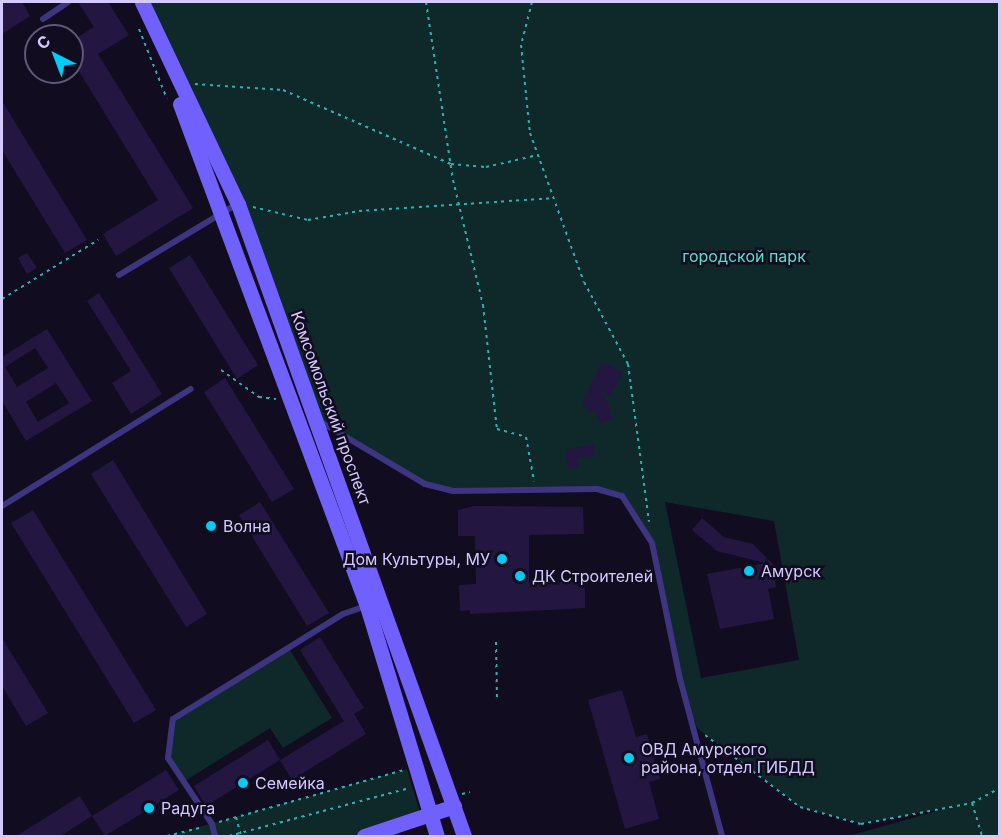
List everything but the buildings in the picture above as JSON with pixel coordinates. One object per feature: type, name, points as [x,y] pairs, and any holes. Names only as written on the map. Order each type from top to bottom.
[{"type":"street","name":"Комсомольский проспект","points":[[140,2],[238,204],[464,837]]},
{"type":"street","name":"Комсомольский проспект","points":[[140,2],[223,211],[367,606],[438,837]]},
{"type":"street","points":[[364,837],[454,806]]},
{"type":"lane","points":[[43,19],[68,2]]},
{"type":"lane","points":[[119,275],[238,204]]},
{"type":"lane","points":[[2,506],[191,389]]},
{"type":"lane","points":[[316,419],[425,484],[453,491],[597,489],[622,496],[652,543],[680,679],[722,837]]},
{"type":"lane","points":[[215,837],[212,824],[168,758],[172,719],[343,614],[367,606]]},
{"type":"path","points":[[426,2],[451,164],[483,304],[497,429],[526,437],[536,489]]},
{"type":"path","points":[[531,2],[521,45],[530,133],[584,282],[628,364],[652,543]]},
{"type":"path","points":[[181,83],[283,90],[451,164],[486,167],[538,156]]},
{"type":"path","points":[[238,204],[308,220],[459,204],[553,198]]},
{"type":"path","points":[[2,299],[98,240]]},
{"type":"path","points":[[221,370],[259,397],[281,400]]},
{"type":"path","points":[[496,642],[497,701]]},
{"type":"path","points":[[697,728],[800,807],[861,824],[972,802],[999,788]]},
{"type":"path","points":[[167,837],[407,769]]},
{"type":"path","points":[[229,837],[412,787]]},
{"type":"path","points":[[972,802],[982,837]]},
{"type":"path","points":[[236,817],[241,835]]},
{"type":"green space","name":"городской парк","points":[[142,2],[999,2],[999,836],[849,836],[951,807],[861,824],[800,807],[697,728],[680,679],[652,543],[622,496],[597,489],[453,491],[425,484],[316,419],[238,204]],"holes":[[[665,502],[774,521],[799,660],[701,678]]]},
{"type":"green space","points":[[288,647],[332,718],[283,748],[270,728],[183,782],[168,758],[173,719]]},
{"type":"green space","points":[[407,769],[421,816],[398,824],[399,836],[167,836]]},
{"type":"place","name":"Волна","points":[[211,526]]},
{"type":"place","name":"Дом Культуры, МУ","points":[[502,559]]},
{"type":"place","name":"Амурск","points":[[749,571]]},
{"type":"place","name":"ДК Строителей","points":[[520,576]]},
{"type":"place","name":"ОВД Амурского района, отдел ГИБДД","points":[[629,758]]},
{"type":"place","name":"Семейка","points":[[243,783]]},
{"type":"place","name":"Радуга","points":[[149,808]]}]
